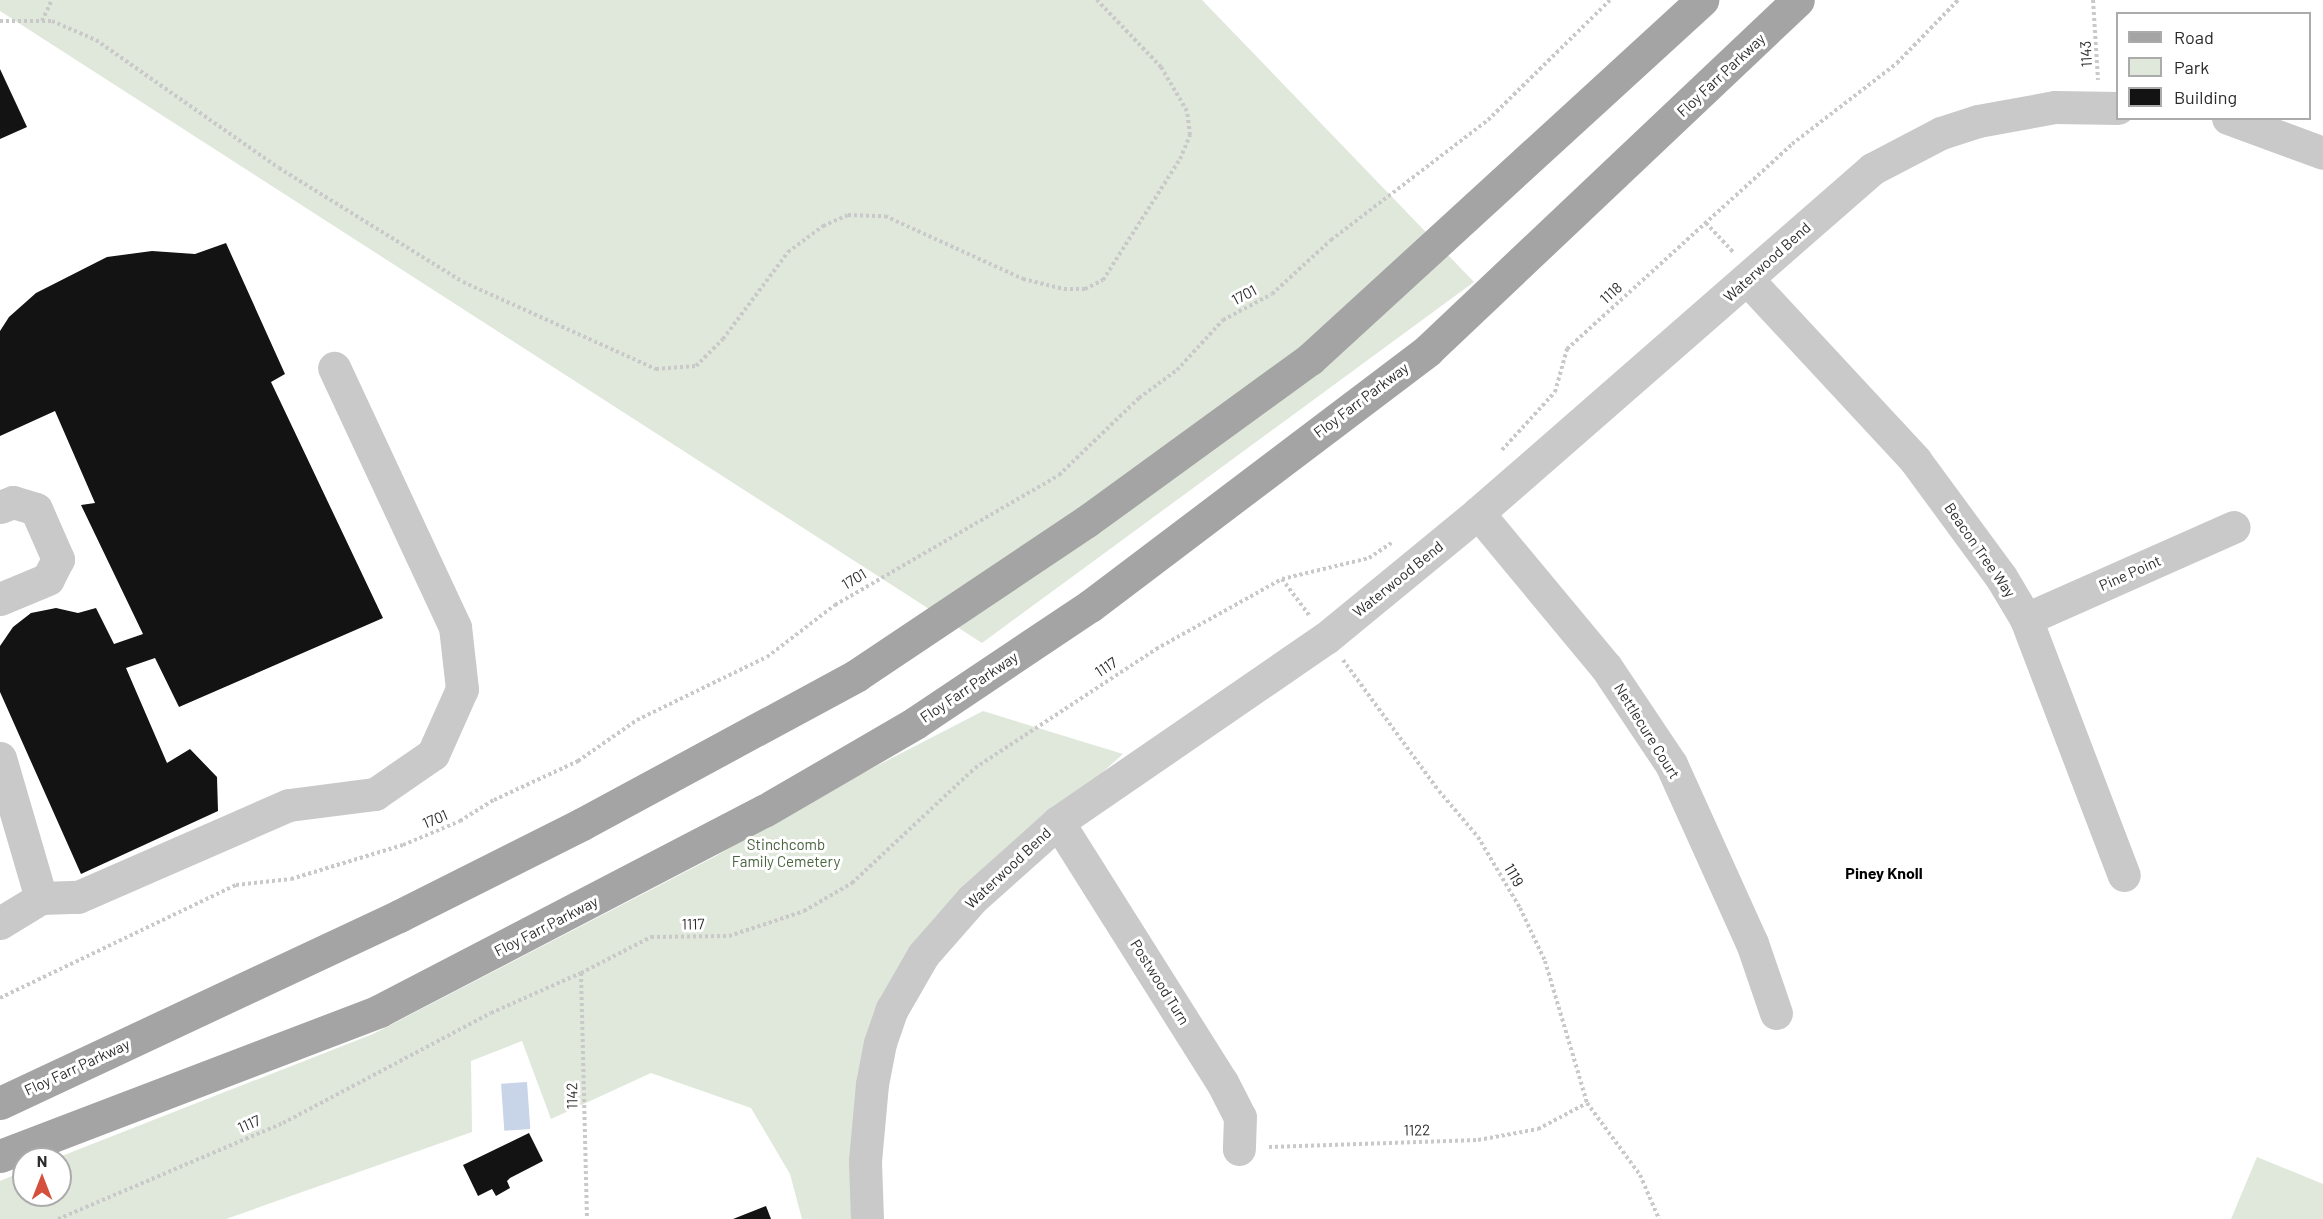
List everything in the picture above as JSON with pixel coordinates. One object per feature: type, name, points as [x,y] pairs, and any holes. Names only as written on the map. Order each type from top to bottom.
[{"type":"main road","name":"Floy Farr Parkway","points":[[0,1103],[429,901],[582,824],[857,675],[1087,521],[1310,359],[1702,0]]},
{"type":"main road","name":"Floy Farr Parkway","points":[[0,1156],[379,1011],[754,816],[915,723],[1090,606],[1428,350],[1798,0]]},
{"type":"street","name":"Waterwood Bend","points":[[867,1219],[865,1161],[872,1084],[880,1043],[892,1009],[923,955],[965,907],[1058,822],[1326,638],[1478,513],[1751,278],[1872,170],[1906,150],[1950,130],[2016,112],[2107,108]]},
{"type":"street","points":[[2233,120],[2323,153]]},
{"type":"street","name":"Beacon Tree Way","points":[[1751,278],[1915,460],[1960,519],[2026,619],[2124,875]]},
{"type":"street","points":[[0,923],[41,898],[78,897],[289,806],[375,794],[433,754],[462,689],[455,627],[334,368]]},
{"type":"street","points":[[0,507],[12,502],[36,509],[58,559],[48,579],[0,599]]},
{"type":"street","name":"Nettlecure Court","points":[[1478,513],[1606,667],[1671,764],[1752,943],[1776,1013]]},
{"type":"street","name":"Pine Point","points":[[2026,619],[2234,527]]},
{"type":"street","points":[[0,758],[41,898]]},
{"type":"street","name":"Postwood Turn","points":[[1058,822],[1222,1082],[1240,1117],[1239,1149]]},
{"type":"path","points":[[42,21],[52,0]]},
{"type":"path","points":[[0,21],[52,21],[96,40],[279,168],[463,282],[656,369],[696,366],[723,339],[788,252],[823,226],[848,215],[885,216],[1023,279],[1064,289],[1084,289],[1103,280],[1180,159],[1190,135],[1187,111],[1161,68],[1097,0]]},
{"type":"path","name":"1701","points":[[0,998],[236,885],[291,879],[403,845],[460,821],[494,800],[578,760],[637,720],[767,657],[835,604],[1059,475],[1138,398],[1177,370],[1223,320],[1272,294],[1331,240],[1488,120],[1610,0]]},
{"type":"path","name":"1118","points":[[1496,456],[1555,392],[1567,349],[1792,144],[1897,63],[1958,0]]},
{"type":"path","name":"1143","points":[[2093,0],[2107,108]]},
{"type":"path","points":[[1706,223],[1751,278]]},
{"type":"path","points":[[1282,579],[1369,558],[1398,539]]},
{"type":"path","name":"1119","points":[[1282,579],[1439,791],[1478,837],[1520,908],[1545,961],[1587,1103],[1640,1175],[1659,1219]]},
{"type":"path","name":"1117","points":[[58,1219],[283,1123],[491,1013],[582,973],[651,937],[729,936],[804,911],[852,883],[975,768],[1156,649],[1282,579]]},
{"type":"path","name":"1142","points":[[582,973],[587,1219]]},
{"type":"path","name":"1122","points":[[1239,1149],[1478,1140],[1538,1129],[1587,1103]]},
{"type":"green space","points":[[0,0],[1202,0],[1474,282],[982,643],[0,11]]},
{"type":"green space","name":"Stinchcomb Family Cemetery","points":[[983,711],[1123,754],[952,907],[885,1005],[862,1219],[802,1219],[790,1174],[751,1108],[651,1073],[551,1119],[522,1041],[471,1061],[472,1132],[226,1219],[0,1219],[0,1181],[12,1176],[12,1207],[72,1207],[72,1152],[373,1034],[716,856],[799,806]]},
{"type":"green space","points":[[2257,1157],[2323,1184],[2323,1219],[2231,1219]]},
{"type":"water","points":[[527,1082],[530,1129],[504,1131],[501,1084]]},
{"type":"building","points":[[0,69],[27,127],[0,139]]},
{"type":"building","points":[[226,243],[285,374],[271,382],[383,618],[179,707],[155,658],[126,668],[167,763],[190,749],[217,777],[218,811],[81,874],[0,692],[0,646],[13,627],[31,613],[56,608],[78,613],[96,608],[114,644],[143,634],[81,505],[95,503],[55,411],[0,436],[0,331],[9,317],[36,293],[107,257],[152,251],[195,254]]},
{"type":"building","points":[[529,1133],[543,1161],[510,1178],[507,1181],[510,1188],[496,1196],[492,1189],[478,1196],[463,1165]]},
{"type":"building","points":[[766,1206],[771,1219],[733,1219]]},
{"type":"district","name":"Piney Knoll","points":[[1884,873]]}]
